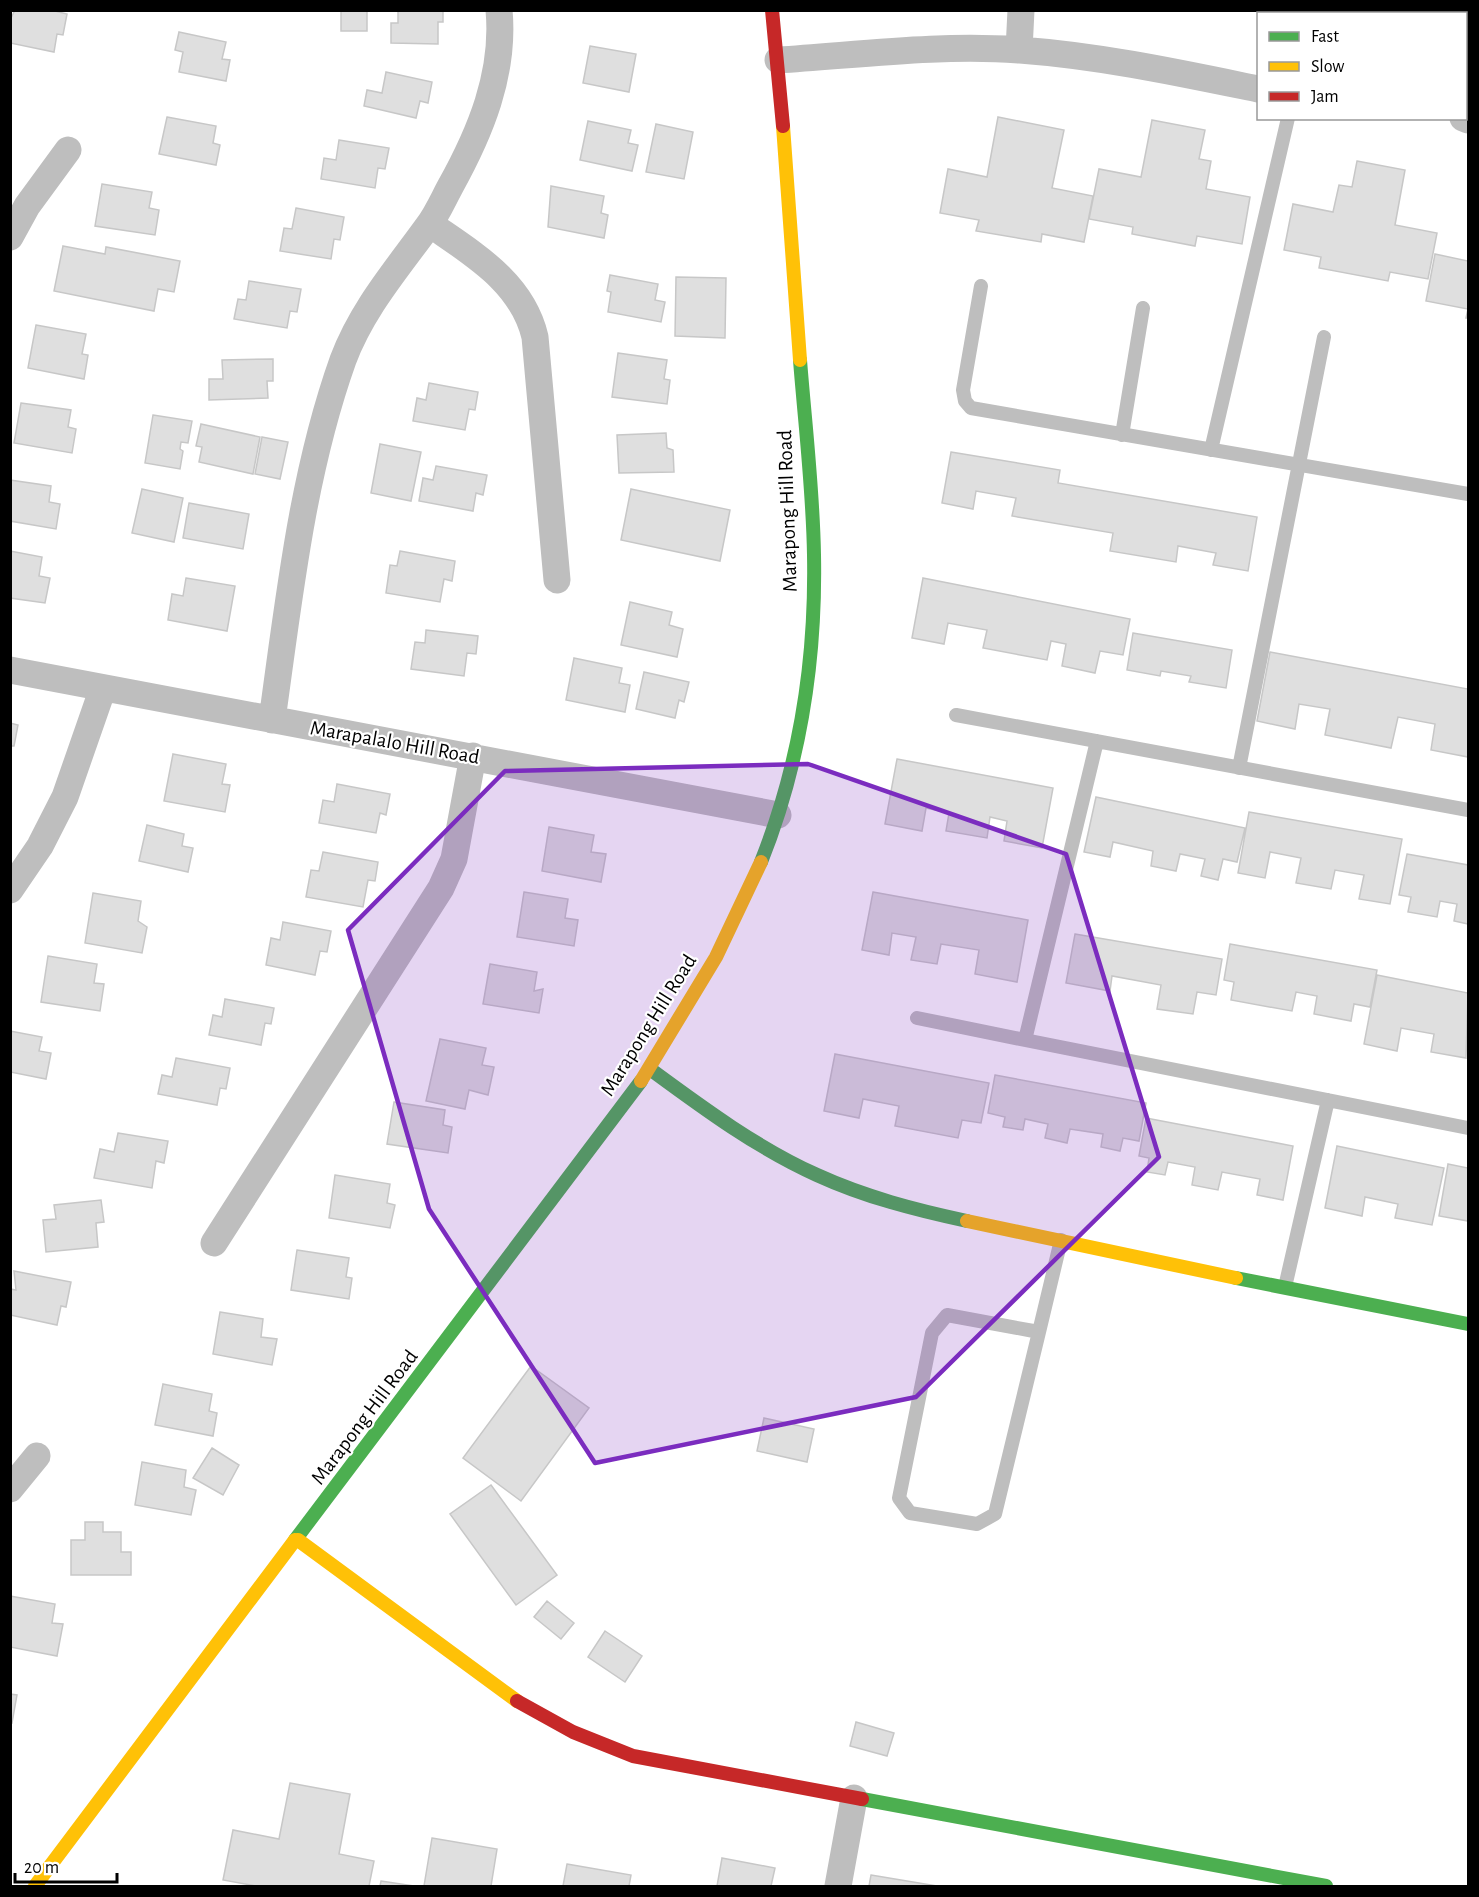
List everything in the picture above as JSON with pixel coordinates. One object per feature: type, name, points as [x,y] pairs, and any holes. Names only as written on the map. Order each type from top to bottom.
[{"type":"street","name":"Marapong Hill Road","points":[[35,1887],[650,1069],[693,1000],[742,907],[778,815],[795,755],[808,674],[814,554],[778,60],[771,10]]},
{"type":"street","points":[[1019,50],[1021,10]]},
{"type":"street","points":[[272,720],[297,548],[323,426],[344,358],[363,319],[392,271],[430,224],[473,146],[497,74],[499,13]]},
{"type":"street","points":[[778,60],[956,50],[1019,50],[1143,65],[1257,89]]},
{"type":"street","points":[[10,237],[27,206],[68,150]]},
{"type":"street","points":[[430,224],[490,266],[522,302],[531,320],[535,337],[557,580]]},
{"type":"street","name":"Marapalalo Hill Road","points":[[10,670],[778,815]]},
{"type":"street","points":[[10,890],[40,846],[65,797],[103,688]]},
{"type":"street","points":[[214,1243],[441,888],[454,859],[473,756]]},
{"type":"street","points":[[650,1069],[731,1128],[776,1155],[844,1187],[913,1207],[1284,1290],[1468,1324]]},
{"type":"street","points":[[10,1489],[37,1456]]},
{"type":"street","points":[[297,1540],[515,1700],[573,1732],[633,1756],[1326,1887]]},
{"type":"street","points":[[838,1887],[854,1798]]},
{"type":"lane","points":[[1211,450],[1288,120]]},
{"type":"lane","points":[[981,286],[963,390],[965,401],[971,408],[1468,494]]},
{"type":"lane","points":[[1122,435],[1143,308]]},
{"type":"lane","points":[[1239,768],[1324,337]]},
{"type":"lane","points":[[956,716],[1468,810]]},
{"type":"lane","points":[[1026,1040],[1097,741]]},
{"type":"lane","points":[[917,1018],[1468,1128]]},
{"type":"lane","points":[[1284,1290],[1328,1100]]},
{"type":"lane","points":[[1039,1332],[947,1315],[932,1333],[899,1498],[910,1513],[977,1524],[995,1514],[1039,1332],[1061,1240]]},
{"type":"highlighted area","points":[[808,764],[1066,854],[1159,1157],[916,1397],[595,1463],[429,1209],[348,930],[505,771]]},
{"type":"building","points":[[15,10],[51,10],[67,14],[63,35],[57,34],[54,52],[10,43],[10,20]]},
{"type":"building","points":[[341,10],[367,10],[367,31],[341,31]]},
{"type":"building","points":[[398,10],[443,10],[443,22],[438,22],[438,44],[391,43],[391,23],[398,23]]},
{"type":"building","points":[[1297,10],[1350,10],[1350,12],[1297,12]]},
{"type":"building","points":[[179,32],[226,42],[222,59],[230,60],[226,81],[179,72],[183,52],[175,50]]},
{"type":"building","points":[[590,46],[636,54],[629,92],[583,83]]},
{"type":"building","points":[[386,72],[432,82],[428,103],[420,101],[416,118],[364,106],[367,90],[382,93]]},
{"type":"building","points":[[167,117],[216,126],[213,143],[220,145],[216,165],[159,154]]},
{"type":"building","points":[[998,117],[1064,130],[1052,188],[1093,196],[1084,242],[1042,234],[1041,242],[976,231],[979,220],[940,213],[948,169],[987,177]]},
{"type":"building","points":[[1152,120],[1205,130],[1199,159],[1211,161],[1206,189],[1250,197],[1242,244],[1197,236],[1195,246],[1132,234],[1133,227],[1089,219],[1099,169],[1141,177]]},
{"type":"building","points":[[588,121],[631,130],[628,143],[638,145],[632,171],[580,160]]},
{"type":"building","points":[[656,124],[693,132],[684,179],[646,172]]},
{"type":"building","points":[[339,140],[389,148],[385,169],[378,168],[375,188],[321,179],[324,158],[336,160]]},
{"type":"building","points":[[1357,161],[1405,170],[1395,225],[1437,233],[1428,279],[1390,272],[1388,281],[1319,268],[1321,257],[1284,250],[1293,204],[1333,212],[1339,185],[1352,187]]},
{"type":"building","points":[[102,184],[152,192],[149,208],[159,210],[155,235],[95,226]]},
{"type":"building","points":[[551,186],[604,196],[601,213],[608,215],[604,238],[548,227]]},
{"type":"building","points":[[296,208],[344,217],[340,240],[334,239],[331,259],[280,251],[284,228],[292,229]]},
{"type":"building","points":[[63,246],[105,254],[106,247],[180,261],[174,292],[158,289],[154,311],[54,291]]},
{"type":"building","points":[[1435,254],[1468,261],[1468,309],[1426,301]]},
{"type":"building","points":[[610,275],[658,284],[655,300],[665,302],[661,322],[608,312],[611,292],[607,291]]},
{"type":"building","points":[[676,277],[726,278],[725,338],[675,336]]},
{"type":"building","points":[[249,281],[301,289],[297,312],[290,311],[287,328],[234,319],[238,299],[246,300]]},
{"type":"building","points":[[36,325],[86,334],[82,354],[88,355],[84,379],[28,368]]},
{"type":"building","points":[[618,353],[667,360],[664,379],[670,380],[667,404],[612,397]]},
{"type":"building","points":[[273,359],[273,381],[267,381],[268,398],[209,400],[209,379],[223,379],[222,360]]},
{"type":"building","points":[[429,383],[478,392],[475,410],[469,409],[465,430],[413,421],[417,398],[426,400]]},
{"type":"building","points":[[21,403],[71,410],[68,427],[76,429],[72,453],[14,443]]},
{"type":"building","points":[[153,415],[192,421],[188,443],[181,442],[180,449],[183,451],[180,469],[145,463]]},
{"type":"building","points":[[201,424],[260,437],[253,474],[199,462],[202,447],[196,446]]},
{"type":"building","points":[[666,433],[667,448],[673,450],[674,472],[619,473],[617,435]]},
{"type":"building","points":[[262,437],[288,442],[280,479],[255,474]]},
{"type":"building","points":[[380,444],[421,452],[411,501],[371,493]]},
{"type":"building","points":[[951,452],[1060,470],[1058,483],[1257,517],[1248,571],[1213,565],[1216,553],[1178,546],[1176,562],[1110,551],[1113,533],[1012,516],[1016,498],[976,491],[973,509],[942,503]]},
{"type":"building","points":[[436,466],[487,475],[483,495],[476,493],[473,511],[419,501],[423,478],[433,480]]},
{"type":"building","points":[[10,480],[51,486],[49,502],[60,504],[56,529],[10,521]]},
{"type":"building","points":[[142,489],[183,498],[174,542],[132,533]]},
{"type":"building","points":[[631,489],[730,510],[720,561],[621,540]]},
{"type":"building","points":[[189,503],[249,514],[243,549],[183,538]]},
{"type":"building","points":[[10,551],[42,557],[39,576],[50,578],[45,603],[10,598]]},
{"type":"building","points":[[400,551],[455,561],[452,581],[444,579],[440,602],[386,593],[390,565],[397,566]]},
{"type":"building","points":[[186,578],[235,586],[227,631],[168,620],[172,594],[183,596]]},
{"type":"building","points":[[923,578],[1130,619],[1123,655],[1100,651],[1095,673],[1062,666],[1066,644],[1051,641],[1047,660],[983,648],[987,630],[948,623],[944,644],[912,638]]},
{"type":"building","points":[[630,602],[672,612],[669,625],[683,629],[677,657],[621,645]]},
{"type":"building","points":[[426,630],[478,636],[476,654],[467,653],[464,676],[411,669],[415,642],[425,643]]},
{"type":"building","points":[[1133,633],[1232,650],[1226,688],[1189,682],[1191,676],[1161,671],[1160,676],[1127,670]]},
{"type":"building","points":[[1270,652],[1468,689],[1468,757],[1431,750],[1435,724],[1398,717],[1391,748],[1325,735],[1330,709],[1299,704],[1295,729],[1257,721]]},
{"type":"building","points":[[574,658],[622,668],[619,683],[630,685],[625,712],[566,700]]},
{"type":"building","points":[[644,672],[689,682],[684,702],[679,700],[675,718],[636,709]]},
{"type":"building","points":[[10,723],[18,725],[14,746],[10,746]]},
{"type":"building","points":[[173,754],[226,764],[222,784],[230,785],[225,812],[164,801]]},
{"type":"building","points":[[897,759],[1053,788],[1042,848],[1004,841],[1007,821],[990,817],[987,838],[946,831],[949,813],[926,808],[922,831],[885,824]]},
{"type":"building","points":[[337,784],[390,794],[386,815],[380,813],[376,833],[319,823],[323,800],[334,802]]},
{"type":"building","points":[[1096,797],[1245,828],[1237,862],[1223,859],[1218,880],[1201,876],[1205,859],[1180,854],[1176,871],[1151,866],[1153,851],[1113,842],[1110,857],[1084,852]]},
{"type":"building","points":[[1249,812],[1402,839],[1390,904],[1359,899],[1364,875],[1335,870],[1331,889],[1296,883],[1301,858],[1270,852],[1265,878],[1238,873]]},
{"type":"building","points":[[147,825],[184,834],[182,846],[193,848],[188,872],[139,861]]},
{"type":"building","points":[[549,827],[594,835],[591,852],[606,854],[601,882],[542,871]]},
{"type":"building","points":[[323,852],[378,862],[375,881],[368,880],[363,907],[306,897],[311,870],[319,871]]},
{"type":"building","points":[[1407,854],[1468,865],[1468,924],[1454,921],[1457,904],[1440,901],[1437,917],[1408,912],[1411,897],[1399,895]]},
{"type":"building","points":[[524,892],[568,899],[565,918],[578,920],[574,946],[517,937]]},
{"type":"building","points":[[873,892],[1028,920],[1017,982],[975,974],[979,950],[941,944],[937,964],[911,960],[916,937],[892,933],[889,955],[862,950]]},
{"type":"building","points":[[93,893],[141,901],[138,921],[147,927],[142,953],[85,943]]},
{"type":"building","points":[[283,922],[331,931],[327,952],[320,951],[315,975],[266,965],[271,938],[280,940]]},
{"type":"building","points":[[1075,934],[1222,959],[1216,995],[1197,992],[1193,1014],[1157,1009],[1161,985],[1112,976],[1110,991],[1066,983]]},
{"type":"building","points":[[1230,944],[1377,970],[1370,1007],[1354,1004],[1351,1021],[1314,1014],[1317,996],[1296,992],[1292,1011],[1231,1000],[1234,982],[1224,980]]},
{"type":"building","points":[[48,956],[97,964],[94,983],[104,984],[100,1011],[41,1002]]},
{"type":"building","points":[[490,964],[537,972],[534,991],[543,989],[539,1013],[483,1004]]},
{"type":"building","points":[[1377,975],[1468,993],[1466,1058],[1431,1052],[1434,1034],[1401,1028],[1397,1051],[1364,1044]]},
{"type":"building","points":[[225,999],[274,1008],[271,1024],[265,1023],[261,1045],[209,1035],[213,1015],[222,1017]]},
{"type":"building","points":[[10,1031],[42,1037],[39,1051],[51,1053],[46,1079],[10,1072]]},
{"type":"building","points":[[440,1039],[486,1048],[482,1065],[494,1067],[488,1095],[469,1090],[465,1109],[426,1101]]},
{"type":"building","points":[[835,1054],[989,1083],[981,1123],[962,1120],[958,1138],[895,1126],[899,1106],[863,1099],[859,1118],[824,1111]]},
{"type":"building","points":[[176,1058],[230,1068],[226,1089],[220,1088],[217,1105],[158,1094],[162,1075],[172,1077]]},
{"type":"building","points":[[995,1075],[1146,1103],[1139,1141],[1123,1138],[1120,1151],[1101,1147],[1103,1134],[1070,1129],[1067,1143],[1045,1138],[1048,1124],[1025,1119],[1023,1130],[1003,1127],[1005,1117],[988,1113]]},
{"type":"building","points":[[394,1102],[445,1110],[443,1125],[452,1127],[448,1153],[387,1144]]},
{"type":"building","points":[[1146,1118],[1293,1146],[1283,1200],[1257,1195],[1260,1179],[1222,1172],[1218,1190],[1192,1185],[1195,1167],[1168,1162],[1165,1175],[1147,1172],[1149,1158],[1139,1156]]},
{"type":"building","points":[[118,1133],[168,1141],[164,1163],[156,1161],[152,1188],[94,1178],[100,1149],[114,1152]]},
{"type":"building","points":[[1337,1146],[1444,1168],[1432,1225],[1395,1218],[1398,1204],[1365,1197],[1362,1216],[1325,1208]]},
{"type":"building","points":[[1448,1164],[1468,1168],[1468,1221],[1439,1216]]},
{"type":"building","points":[[335,1175],[390,1184],[387,1203],[395,1205],[390,1228],[329,1218]]},
{"type":"building","points":[[101,1200],[104,1222],[96,1223],[98,1247],[46,1252],[43,1220],[56,1219],[54,1205]]},
{"type":"building","points":[[297,1250],[349,1258],[346,1277],[352,1278],[349,1299],[291,1290]]},
{"type":"building","points":[[14,1271],[71,1282],[66,1307],[61,1306],[57,1325],[10,1315],[10,1289],[16,1290]]},
{"type":"building","points":[[220,1312],[263,1319],[261,1337],[277,1339],[272,1365],[213,1354]]},
{"type":"building","points":[[531,1366],[589,1408],[521,1501],[463,1458]]},
{"type":"building","points":[[163,1384],[212,1394],[209,1411],[217,1413],[213,1436],[155,1425]]},
{"type":"building","points":[[764,1418],[814,1429],[807,1462],[757,1451]]},
{"type":"building","points":[[212,1448],[239,1465],[223,1495],[193,1478]]},
{"type":"building","points":[[142,1462],[186,1470],[184,1487],[196,1490],[191,1515],[135,1505]]},
{"type":"building","points":[[491,1485],[557,1575],[516,1605],[450,1514]]},
{"type":"building","points":[[85,1522],[103,1522],[103,1532],[121,1532],[121,1552],[131,1552],[131,1575],[71,1575],[71,1540],[85,1540]]},
{"type":"building","points":[[10,1596],[55,1604],[52,1623],[63,1624],[57,1656],[10,1647]]},
{"type":"building","points":[[547,1601],[574,1623],[561,1639],[534,1617]]},
{"type":"building","points":[[605,1631],[642,1656],[625,1682],[588,1657]]},
{"type":"building","points":[[10,1694],[17,1695],[12,1723],[10,1722]]},
{"type":"building","points":[[856,1722],[894,1733],[887,1756],[850,1746]]},
{"type":"building","points":[[290,1783],[350,1794],[339,1854],[374,1861],[369,1886],[256,1886],[223,1880],[233,1830],[279,1839]]},
{"type":"building","points":[[432,1838],[497,1849],[491,1886],[424,1886]]},
{"type":"building","points":[[722,1858],[775,1868],[771,1886],[717,1886]]},
{"type":"building","points":[[567,1864],[631,1875],[629,1886],[563,1886]]},
{"type":"building","points":[[871,1875],[937,1886],[869,1886]]},
{"type":"building","points":[[381,1881],[414,1886],[380,1886]]},
{"type":"traffic: fast","points":[[761,862],[775,825],[795,749],[803,711],[812,633],[813,530],[800,360]]},
{"type":"traffic: fast","points":[[650,1069],[710,1113],[752,1140],[817,1175],[891,1202],[967,1221]]},
{"type":"traffic: fast","points":[[295,1540],[641,1081]]},
{"type":"traffic: fast","points":[[1236,1278],[1468,1324]]},
{"type":"traffic: fast","points":[[862,1799],[1326,1886]]},
{"type":"traffic: slow","points":[[783,126],[800,360]]},
{"type":"traffic: slow","points":[[641,1081],[716,957],[761,862]]},
{"type":"traffic: slow","points":[[967,1221],[1236,1278]]},
{"type":"traffic: slow","points":[[35,1886],[295,1540]]},
{"type":"traffic: slow","points":[[298,1540],[517,1701]]},
{"type":"traffic: jam","points":[[772,10],[783,126]]},
{"type":"traffic: jam","points":[[517,1701],[573,1732],[633,1756],[862,1799]]}]
